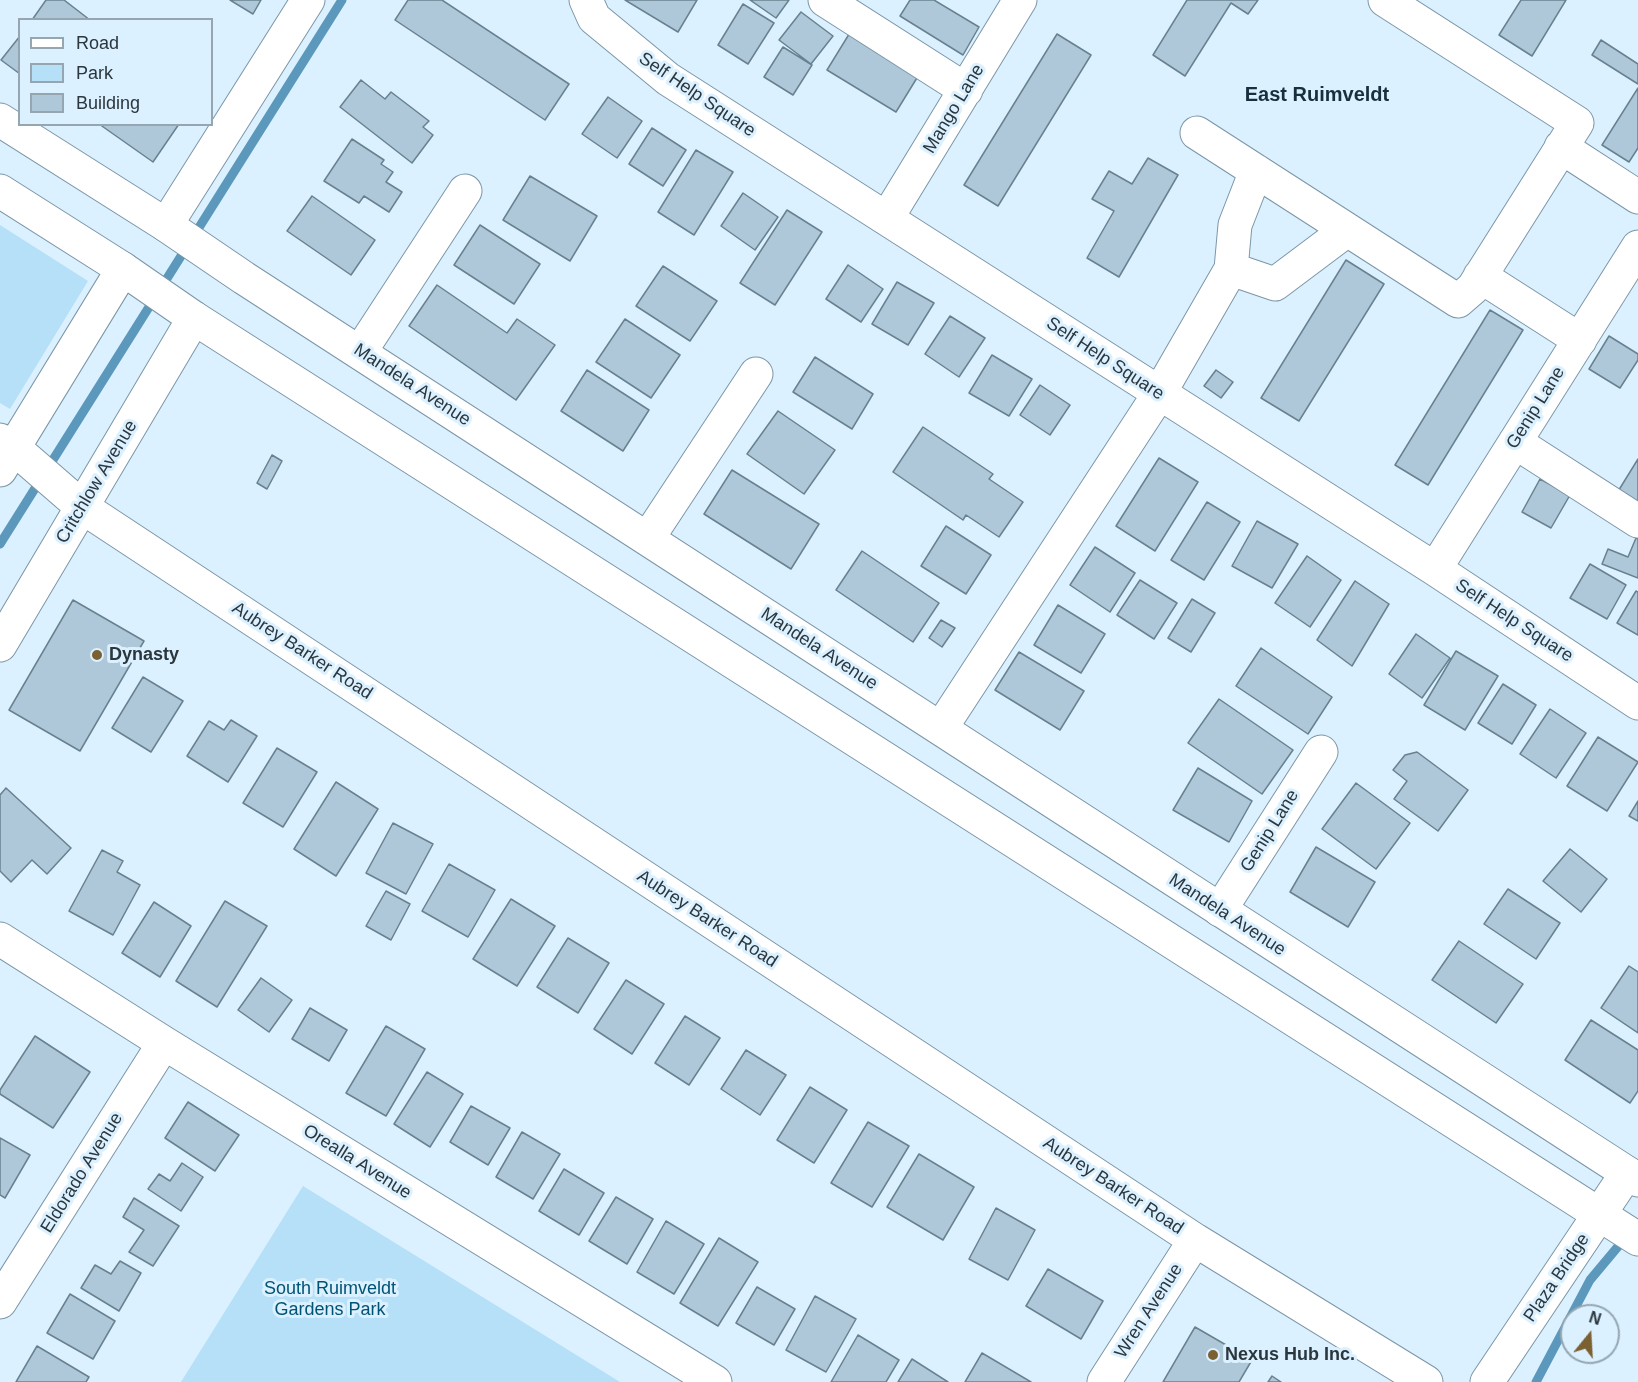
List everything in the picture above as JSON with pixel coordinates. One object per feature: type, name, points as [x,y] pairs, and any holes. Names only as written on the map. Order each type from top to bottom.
[{"type":"street","points":[[166,225],[308,0]]},
{"type":"street","name":"Self Help Square","points":[[586,0],[594,18],[668,79],[1435,569],[1638,703]]},
{"type":"street","points":[[825,0],[966,90]]},
{"type":"street","name":"Mango Lane","points":[[887,218],[1020,0]]},
{"type":"street","points":[[1197,133],[1458,302],[1473,288],[1577,123],[1385,0]]},
{"type":"street","name":"Mandela Avenue","points":[[0,120],[166,225],[1632,1177]]},
{"type":"street","points":[[1561,147],[1638,197]]},
{"type":"street","points":[[942,728],[1159,394],[1231,269],[1236,225],[1256,171]]},
{"type":"street","points":[[0,191],[123,269],[194,318],[1638,1239]]},
{"type":"street","points":[[360,352],[465,191]]},
{"type":"street","points":[[1231,269],[1275,284],[1347,230]]},
{"type":"street","name":"Genip Lane","points":[[1435,569],[1580,340],[1633,268]]},
{"type":"street","points":[[9,454],[123,269]]},
{"type":"street","points":[[1480,276],[1580,340]]},
{"type":"street","name":"Critchlow Avenue","points":[[0,645],[76,501],[194,318]]},
{"type":"street","points":[[648,538],[756,374]]},
{"type":"street","points":[[1515,442],[1638,521]]},
{"type":"street","name":"Aubrey Barker Road","points":[[9,454],[76,501],[1195,1240],[1426,1382]]},
{"type":"street","name":"Genip Lane","points":[[1220,910],[1321,752]]},
{"type":"street","name":"Orealla Avenue","points":[[0,939],[164,1043],[715,1382]]},
{"type":"street","name":"Eldorado Avenue","points":[[0,1302],[164,1043]]},
{"type":"street","name":"Plaza Bridge","points":[[1487,1382],[1599,1214],[1632,1177]]},
{"type":"street","name":"Wren Avenue","points":[[1104,1382],[1195,1240]]},
{"type":"green space","points":[[0,225],[88,281],[10,409],[0,403]]},
{"type":"green space","name":"South Ruimveldt Gardens Park","points":[[303,1186],[620,1382],[181,1382]]},
{"type":"building","points":[[46,0],[64,0],[87,18],[33,18]]},
{"type":"building","points":[[230,0],[261,0],[253,14]]},
{"type":"building","points":[[408,0],[442,0],[569,84],[545,120],[395,20]]},
{"type":"building","points":[[625,0],[697,0],[678,32]]},
{"type":"building","points":[[750,0],[789,0],[776,18]]},
{"type":"building","points":[[910,0],[934,0],[979,27],[963,55],[900,16]]},
{"type":"building","points":[[1187,0],[1258,0],[1248,14],[1231,3],[1185,76],[1153,55]]},
{"type":"building","points":[[1521,0],[1566,0],[1532,56],[1499,35]]},
{"type":"building","points":[[743,4],[774,23],[748,64],[718,45]]},
{"type":"building","points":[[801,12],[833,36],[811,64],[779,40]]},
{"type":"building","points":[[851,31],[920,73],[896,112],[827,70]]},
{"type":"building","points":[[1057,34],[1091,55],[998,206],[964,185]]},
{"type":"building","points":[[18,39],[18,73],[1,60]]},
{"type":"building","points":[[1601,40],[1638,64],[1638,84],[1592,55]]},
{"type":"building","points":[[783,47],[812,65],[793,95],[764,77]]},
{"type":"building","points":[[361,80],[385,99],[391,92],[429,121],[423,127],[433,135],[412,163],[340,107]]},
{"type":"building","points":[[1638,88],[1638,148],[1629,162],[1602,145]]},
{"type":"building","points":[[608,97],[642,121],[617,158],[582,134]]},
{"type":"building","points":[[102,126],[178,126],[153,162]]},
{"type":"building","points":[[652,128],[686,150],[663,186],[629,164]]},
{"type":"building","points":[[352,139],[384,160],[381,164],[393,172],[386,182],[402,192],[389,212],[364,196],[359,203],[324,181]]},
{"type":"building","points":[[696,150],[733,172],[694,235],[658,212]]},
{"type":"building","points":[[1148,158],[1178,175],[1119,277],[1087,258],[1114,211],[1092,199],[1109,171],[1132,184]]},
{"type":"building","points":[[530,176],[597,216],[570,261],[503,220]]},
{"type":"building","points":[[743,193],[778,217],[755,250],[721,226]]},
{"type":"building","points":[[312,196],[375,240],[351,275],[287,231]]},
{"type":"building","points":[[787,210],[822,232],[775,305],[740,283]]},
{"type":"building","points":[[480,225],[540,264],[514,304],[454,265]]},
{"type":"building","points":[[1346,260],[1384,284],[1299,421],[1261,398]]},
{"type":"building","points":[[848,265],[883,289],[861,322],[826,299]]},
{"type":"building","points":[[663,266],[717,301],[690,341],[636,306]]},
{"type":"building","points":[[897,282],[934,303],[908,345],[872,324]]},
{"type":"building","points":[[437,285],[507,333],[517,319],[555,345],[516,400],[409,326]]},
{"type":"building","points":[[1490,310],[1523,330],[1428,485],[1395,465]]},
{"type":"building","points":[[950,316],[985,338],[959,377],[925,354]]},
{"type":"building","points":[[625,319],[680,355],[651,398],[596,362]]},
{"type":"building","points":[[1609,336],[1638,354],[1638,360],[1620,388],[1589,369]]},
{"type":"building","points":[[992,355],[1032,379],[1009,416],[969,393]]},
{"type":"building","points":[[815,357],[873,394],[852,429],[793,392]]},
{"type":"building","points":[[587,370],[649,410],[623,451],[561,411]]},
{"type":"building","points":[[1216,370],[1233,382],[1221,398],[1204,386]]},
{"type":"building","points":[[1040,385],[1070,405],[1050,435],[1020,415]]},
{"type":"building","points":[[778,411],[835,450],[804,494],[747,454]]},
{"type":"building","points":[[923,427],[993,474],[989,479],[1023,502],[999,537],[966,515],[963,520],[893,472]]},
{"type":"building","points":[[272,455],[282,461],[267,489],[257,483]]},
{"type":"building","points":[[1159,458],[1198,482],[1155,551],[1116,526]]},
{"type":"building","points":[[1638,459],[1638,506],[1617,493]]},
{"type":"building","points":[[732,470],[819,524],[791,569],[704,514]]},
{"type":"building","points":[[1540,479],[1570,495],[1551,528],[1522,512]]},
{"type":"building","points":[[1207,502],[1240,522],[1204,580],[1171,560]]},
{"type":"building","points":[[1257,521],[1298,544],[1272,588],[1232,566]]},
{"type":"building","points":[[946,526],[991,555],[966,594],[921,566]]},
{"type":"building","points":[[1636,538],[1638,539],[1638,578],[1602,564],[1608,549],[1628,557]]},
{"type":"building","points":[[1095,547],[1135,573],[1110,612],[1070,585]]},
{"type":"building","points":[[862,551],[939,603],[913,642],[836,590]]},
{"type":"building","points":[[1307,556],[1341,580],[1310,627],[1275,603]]},
{"type":"building","points":[[1590,564],[1626,585],[1607,619],[1570,598]]},
{"type":"building","points":[[1140,580],[1177,603],[1154,639],[1117,615]]},
{"type":"building","points":[[1355,581],[1389,604],[1352,666],[1317,640]]},
{"type":"building","points":[[1636,591],[1638,592],[1638,635],[1617,623]]},
{"type":"building","points":[[1192,599],[1215,613],[1191,652],[1168,638]]},
{"type":"building","points":[[73,600],[144,641],[80,751],[9,710]]},
{"type":"building","points":[[1058,605],[1105,634],[1081,673],[1034,645]]},
{"type":"building","points":[[941,620],[955,628],[942,647],[929,638]]},
{"type":"building","points":[[1416,634],[1450,658],[1422,698],[1389,674]]},
{"type":"building","points":[[1261,648],[1332,697],[1308,734],[1236,686]]},
{"type":"building","points":[[1456,651],[1498,676],[1465,730],[1424,705]]},
{"type":"building","points":[[1019,652],[1084,691],[1060,730],[995,690]]},
{"type":"building","points":[[143,677],[183,701],[151,752],[112,728]]},
{"type":"building","points":[[1503,684],[1536,705],[1512,744],[1478,723]]},
{"type":"building","points":[[1219,699],[1293,750],[1262,794],[1188,743]]},
{"type":"building","points":[[1550,709],[1586,733],[1556,778],[1520,754]]},
{"type":"building","points":[[231,720],[257,736],[228,782],[187,756],[209,721],[224,730]]},
{"type":"building","points":[[1598,737],[1638,762],[1607,811],[1567,786]]},
{"type":"building","points":[[277,748],[317,772],[283,827],[243,803]]},
{"type":"building","points":[[1417,752],[1468,790],[1438,831],[1394,799],[1407,781],[1393,770],[1405,755]]},
{"type":"building","points":[[1198,768],[1252,801],[1229,842],[1173,810]]},
{"type":"building","points":[[336,782],[378,809],[336,876],[294,849]]},
{"type":"building","points":[[1356,783],[1410,823],[1376,869],[1322,829]]},
{"type":"building","points":[[6,788],[71,848],[47,874],[32,860],[11,882],[0,871],[0,795]]},
{"type":"building","points":[[1638,801],[1638,821],[1629,816]]},
{"type":"building","points":[[393,823],[433,844],[406,894],[366,873]]},
{"type":"building","points":[[1316,847],[1375,882],[1348,927],[1290,892]]},
{"type":"building","points":[[1570,849],[1607,879],[1581,912],[1543,881]]},
{"type":"building","points":[[102,850],[123,861],[117,872],[140,885],[113,935],[69,911]]},
{"type":"building","points":[[449,864],[495,890],[468,937],[422,911]]},
{"type":"building","points":[[1508,889],[1560,923],[1536,959],[1484,924]]},
{"type":"building","points":[[386,891],[410,904],[391,940],[366,926]]},
{"type":"building","points":[[511,899],[555,926],[517,986],[473,959]]},
{"type":"building","points":[[225,901],[267,926],[217,1007],[176,981]]},
{"type":"building","points":[[154,902],[191,926],[160,977],[122,953]]},
{"type":"building","points":[[568,938],[609,963],[578,1013],[537,987]]},
{"type":"building","points":[[1459,941],[1523,984],[1496,1023],[1432,980]]},
{"type":"building","points":[[1629,966],[1638,972],[1638,1033],[1601,1008]]},
{"type":"building","points":[[261,978],[292,1000],[269,1032],[238,1010]]},
{"type":"building","points":[[626,980],[664,1004],[632,1054],[594,1029]]},
{"type":"building","points":[[310,1008],[347,1030],[329,1061],[292,1039]]},
{"type":"building","points":[[685,1016],[720,1038],[689,1085],[655,1063]]},
{"type":"building","points":[[1591,1020],[1638,1050],[1638,1091],[1630,1103],[1565,1060]]},
{"type":"building","points":[[386,1026],[425,1049],[386,1116],[346,1093]]},
{"type":"building","points":[[35,1036],[90,1072],[53,1128],[0,1094],[0,1090]]},
{"type":"building","points":[[746,1050],[786,1075],[760,1115],[721,1089]]},
{"type":"building","points":[[427,1072],[463,1094],[430,1147],[394,1124]]},
{"type":"building","points":[[810,1087],[847,1110],[814,1163],[777,1140]]},
{"type":"building","points":[[188,1102],[239,1135],[215,1171],[165,1138]]},
{"type":"building","points":[[471,1106],[510,1128],[488,1165],[450,1142]]},
{"type":"building","points":[[868,1122],[909,1146],[872,1207],[831,1183]]},
{"type":"building","points":[[522,1132],[560,1154],[533,1199],[496,1177]]},
{"type":"building","points":[[0,1138],[30,1155],[5,1198],[0,1195]]},
{"type":"building","points":[[919,1154],[974,1187],[943,1240],[887,1207]]},
{"type":"building","points":[[182,1163],[203,1177],[181,1211],[148,1189],[159,1174],[170,1181]]},
{"type":"building","points":[[564,1169],[604,1193],[579,1235],[539,1211]]},
{"type":"building","points":[[616,1197],[653,1219],[627,1264],[589,1241]]},
{"type":"building","points":[[134,1198],[179,1226],[153,1266],[129,1252],[144,1230],[123,1217]]},
{"type":"building","points":[[996,1208],[1035,1230],[1008,1280],[969,1259]]},
{"type":"building","points":[[666,1221],[704,1244],[674,1294],[637,1272]]},
{"type":"building","points":[[719,1238],[758,1262],[718,1326],[680,1303]]},
{"type":"building","points":[[120,1261],[141,1273],[119,1311],[81,1288],[95,1265],[111,1274]]},
{"type":"building","points":[[1048,1269],[1103,1301],[1081,1339],[1026,1306]]},
{"type":"building","points":[[757,1287],[795,1309],[774,1345],[736,1323]]},
{"type":"building","points":[[70,1294],[115,1321],[93,1359],[47,1333]]},
{"type":"building","points":[[815,1296],[856,1319],[826,1372],[786,1350]]},
{"type":"building","points":[[1195,1327],[1252,1360],[1239,1382],[1163,1382]]},
{"type":"building","points":[[858,1335],[899,1360],[886,1382],[831,1382]]},
{"type":"building","points":[[37,1346],[89,1377],[86,1382],[16,1382]]},
{"type":"building","points":[[982,1353],[1031,1382],[965,1382]]},
{"type":"building","points":[[912,1359],[948,1382],[898,1382]]},
{"type":"building","points":[[1272,1376],[1281,1382],[1268,1382]]},
{"type":"waterway","points":[[0,544],[342,0]]},
{"type":"waterway","points":[[1536,1382],[1590,1280],[1626,1237]]},
{"type":"place","name":"Dynasty","points":[[97,655]]},
{"type":"place","name":"Nexus Hub Inc.","points":[[1213,1355]]},
{"type":"district","name":"East Ruimveldt","points":[[1317,95]]}]
